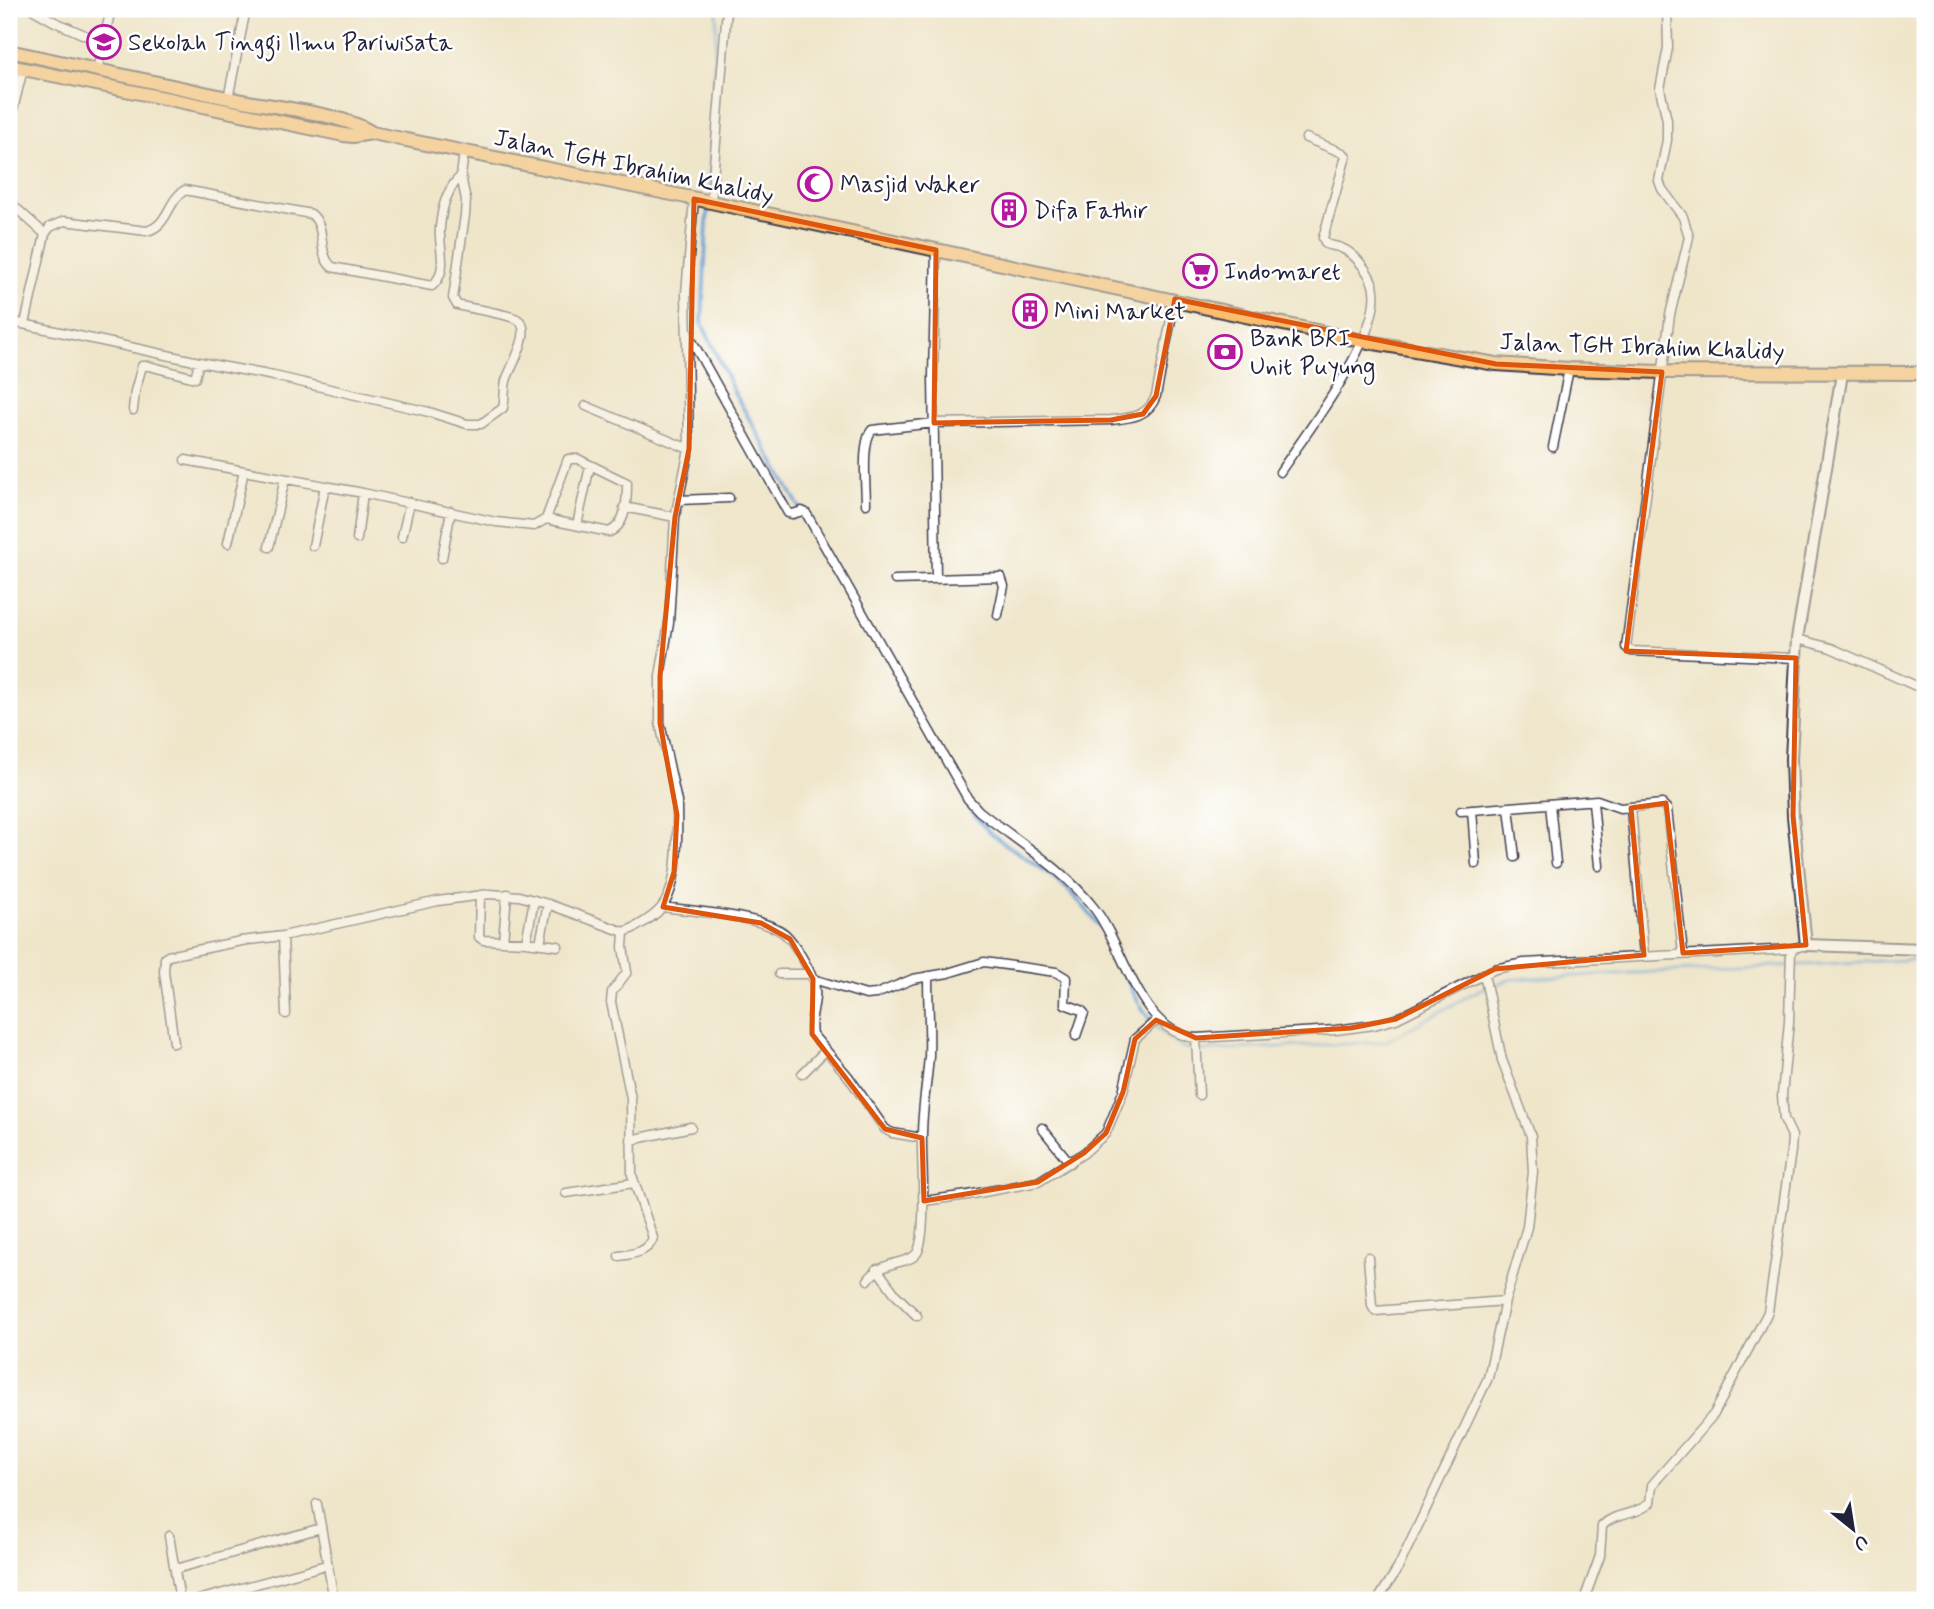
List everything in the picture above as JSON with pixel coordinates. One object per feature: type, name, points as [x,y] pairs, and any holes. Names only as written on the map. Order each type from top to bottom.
[{"type":"main road","name":"Jalan TGH Ibrahim Khalidy","points":[[9,51],[228,99],[339,119],[358,125],[372,134]]},
{"type":"main road","name":"Jalan TGH Ibrahim Khalidy","points":[[9,66],[344,135],[372,134],[464,152],[703,200],[1143,295],[1175,299],[1363,341],[1496,364],[1662,372],[1925,372]]},
{"type":"street","points":[[32,9],[103,43]]},
{"type":"street","points":[[97,70],[111,9]]},
{"type":"street","points":[[228,99],[246,9]]},
{"type":"street","points":[[624,932],[663,907],[674,872],[677,802],[662,735],[660,676],[668,623],[675,517],[689,449],[686,293],[703,200],[727,9]]},
{"type":"street","points":[[1667,9],[1668,48],[1660,89],[1667,120],[1667,139],[1659,181],[1683,217],[1689,237],[1670,316],[1627,650],[1796,659]]},
{"type":"street","points":[[9,127],[23,69]]},
{"type":"street","points":[[1280,472],[1352,363],[1363,341],[1374,303],[1373,285],[1364,268],[1348,252],[1326,244],[1323,238],[1347,158],[1343,153],[1306,138]]},
{"type":"street","points":[[9,321],[286,379],[429,412],[471,425],[481,424],[503,408],[505,384],[524,330],[515,318],[457,305],[454,301],[466,205],[461,176],[464,152]]},
{"type":"street","points":[[25,324],[45,234],[50,227],[64,221],[147,231],[155,229],[161,224],[178,195],[185,190],[311,214],[319,223],[324,257],[332,267],[429,287],[437,281],[442,269],[440,229],[446,196],[461,176]]},
{"type":"street","points":[[9,198],[15,207],[45,234]]},
{"type":"street","points":[[936,250],[936,578]]},
{"type":"street","points":[[866,504],[869,432],[880,428],[934,423],[1111,420],[1143,414],[1153,406],[1156,396],[1175,299]]},
{"type":"street","points":[[687,332],[786,510],[793,514],[802,511],[806,513],[841,571],[946,765],[968,799],[979,811],[1063,874],[1083,895],[1103,921],[1155,1022],[1177,1033],[1196,1038],[1336,1030],[1374,1025],[1396,1019],[1486,983],[1495,969],[1524,963],[1683,953],[1791,951],[1806,945],[1925,949]]},
{"type":"street","points":[[133,410],[142,366],[195,378],[199,362]]},
{"type":"street","points":[[1553,447],[1569,369]]},
{"type":"street","points":[[1806,945],[1793,816],[1791,759],[1797,639],[1842,374]]},
{"type":"street","points":[[586,406],[689,449]]},
{"type":"street","points":[[186,460],[524,526],[537,526],[546,519],[566,461],[574,458],[626,481],[622,519],[614,530],[603,531],[546,519]]},
{"type":"street","points":[[577,525],[590,466]]},
{"type":"street","points":[[228,543],[244,471]]},
{"type":"street","points":[[269,547],[285,479]]},
{"type":"street","points":[[313,546],[325,486]]},
{"type":"street","points":[[357,539],[363,493]]},
{"type":"street","points":[[679,500],[729,498]]},
{"type":"street","points":[[402,537],[410,502]]},
{"type":"street","points":[[624,507],[675,517]]},
{"type":"street","points":[[442,558],[451,511]]},
{"type":"street","points":[[895,580],[1001,577],[1004,586],[998,615]]},
{"type":"street","points":[[1797,639],[1831,648],[1925,690]]},
{"type":"street","points":[[1461,811],[1602,801],[1617,808],[1660,804],[1667,808],[1683,953]]},
{"type":"street","points":[[1593,802],[1599,866]]},
{"type":"street","points":[[1550,804],[1556,863]]},
{"type":"street","points":[[1509,808],[1515,857]]},
{"type":"street","points":[[1632,808],[1644,956]]},
{"type":"street","points":[[1472,810],[1476,864]]},
{"type":"street","points":[[174,1043],[164,972],[166,957],[480,895],[507,894],[534,900],[624,932]]},
{"type":"street","points":[[503,941],[507,894]]},
{"type":"street","points":[[480,895],[479,937],[483,940],[558,946]]},
{"type":"street","points":[[526,942],[534,900]]},
{"type":"street","points":[[540,943],[548,904]]},
{"type":"street","points":[[663,907],[771,926],[790,939],[811,977],[815,1005],[811,1030],[885,1129],[892,1133],[922,1138]]},
{"type":"street","points":[[619,1256],[642,1251],[653,1239],[630,1163],[631,1098],[610,997],[626,972],[624,932]]},
{"type":"street","points":[[283,936],[286,1014]]},
{"type":"street","points":[[1584,1600],[1600,1556],[1602,1526],[1609,1520],[1648,1506],[1652,1485],[1714,1413],[1768,1312],[1792,1136],[1784,1119],[1782,1102],[1789,1023],[1791,951]]},
{"type":"street","points":[[779,974],[811,977],[866,995],[984,962],[1061,974],[1066,980],[1065,1004],[1084,1013],[1076,1036]]},
{"type":"street","points":[[868,1280],[877,1269],[916,1255],[920,1245],[924,1201],[922,1138],[929,1054],[928,976]]},
{"type":"street","points":[[1378,1600],[1398,1568],[1479,1399],[1491,1365],[1505,1301],[1527,1227],[1533,1152],[1531,1136],[1502,1060],[1486,983]]},
{"type":"street","points":[[924,1201],[1038,1182],[1094,1145],[1106,1133],[1123,1092],[1135,1039],[1155,1022]]},
{"type":"street","points":[[1196,1038],[1199,1095]]},
{"type":"street","points":[[802,1074],[826,1050]]},
{"type":"street","points":[[631,1140],[691,1127]]},
{"type":"street","points":[[1042,1128],[1070,1163]]},
{"type":"street","points":[[566,1193],[634,1183]]},
{"type":"street","points":[[1368,1257],[1372,1306],[1375,1311],[1505,1301]]},
{"type":"street","points":[[877,1269],[896,1296],[916,1315]]},
{"type":"street","points":[[317,1504],[334,1600]]},
{"type":"street","points":[[176,1569],[321,1528]]},
{"type":"street","points":[[169,1536],[180,1600]]},
{"type":"street","points":[[198,1600],[326,1565]]},
{"type":"highlighted area","points":[[694,199],[936,250],[934,423],[1111,420],[1143,414],[1156,396],[1175,299],[1496,364],[1662,372],[1626,651],[1796,658],[1793,816],[1806,945],[1683,953],[1666,803],[1631,808],[1644,955],[1495,969],[1396,1019],[1351,1028],[1196,1038],[1156,1020],[1135,1039],[1123,1092],[1106,1133],[1084,1153],[1038,1182],[924,1201],[922,1138],[885,1129],[812,1034],[813,979],[790,939],[761,923],[663,907],[674,872],[677,815],[660,723],[660,676],[675,517],[689,449]]},
{"type":"waterway","points":[[709,185],[717,9]]},
{"type":"waterway","points":[[708,203],[702,323],[734,392],[801,510]]},
{"type":"waterway","points":[[965,800],[982,824],[1000,841],[1033,862],[1072,894],[1108,938]]},
{"type":"waterway","points":[[1123,971],[1138,1001],[1158,1029],[1178,1045],[1197,1051],[1385,1042],[1483,988],[1512,979],[1925,959]]},
{"type":"place","name":"Sekolah Tinggi Ilmu Pariwisata","points":[[104,42]]},
{"type":"place","name":"Masjid Waker","points":[[815,184]]},
{"type":"place","name":"Difa Fathir","points":[[1009,210]]},
{"type":"place","name":"Indomaret","points":[[1200,271]]},
{"type":"place","name":"Mini Market","points":[[1030,311]]},
{"type":"place","name":"Bank BRI Unit Puyung","points":[[1225,352]]}]
